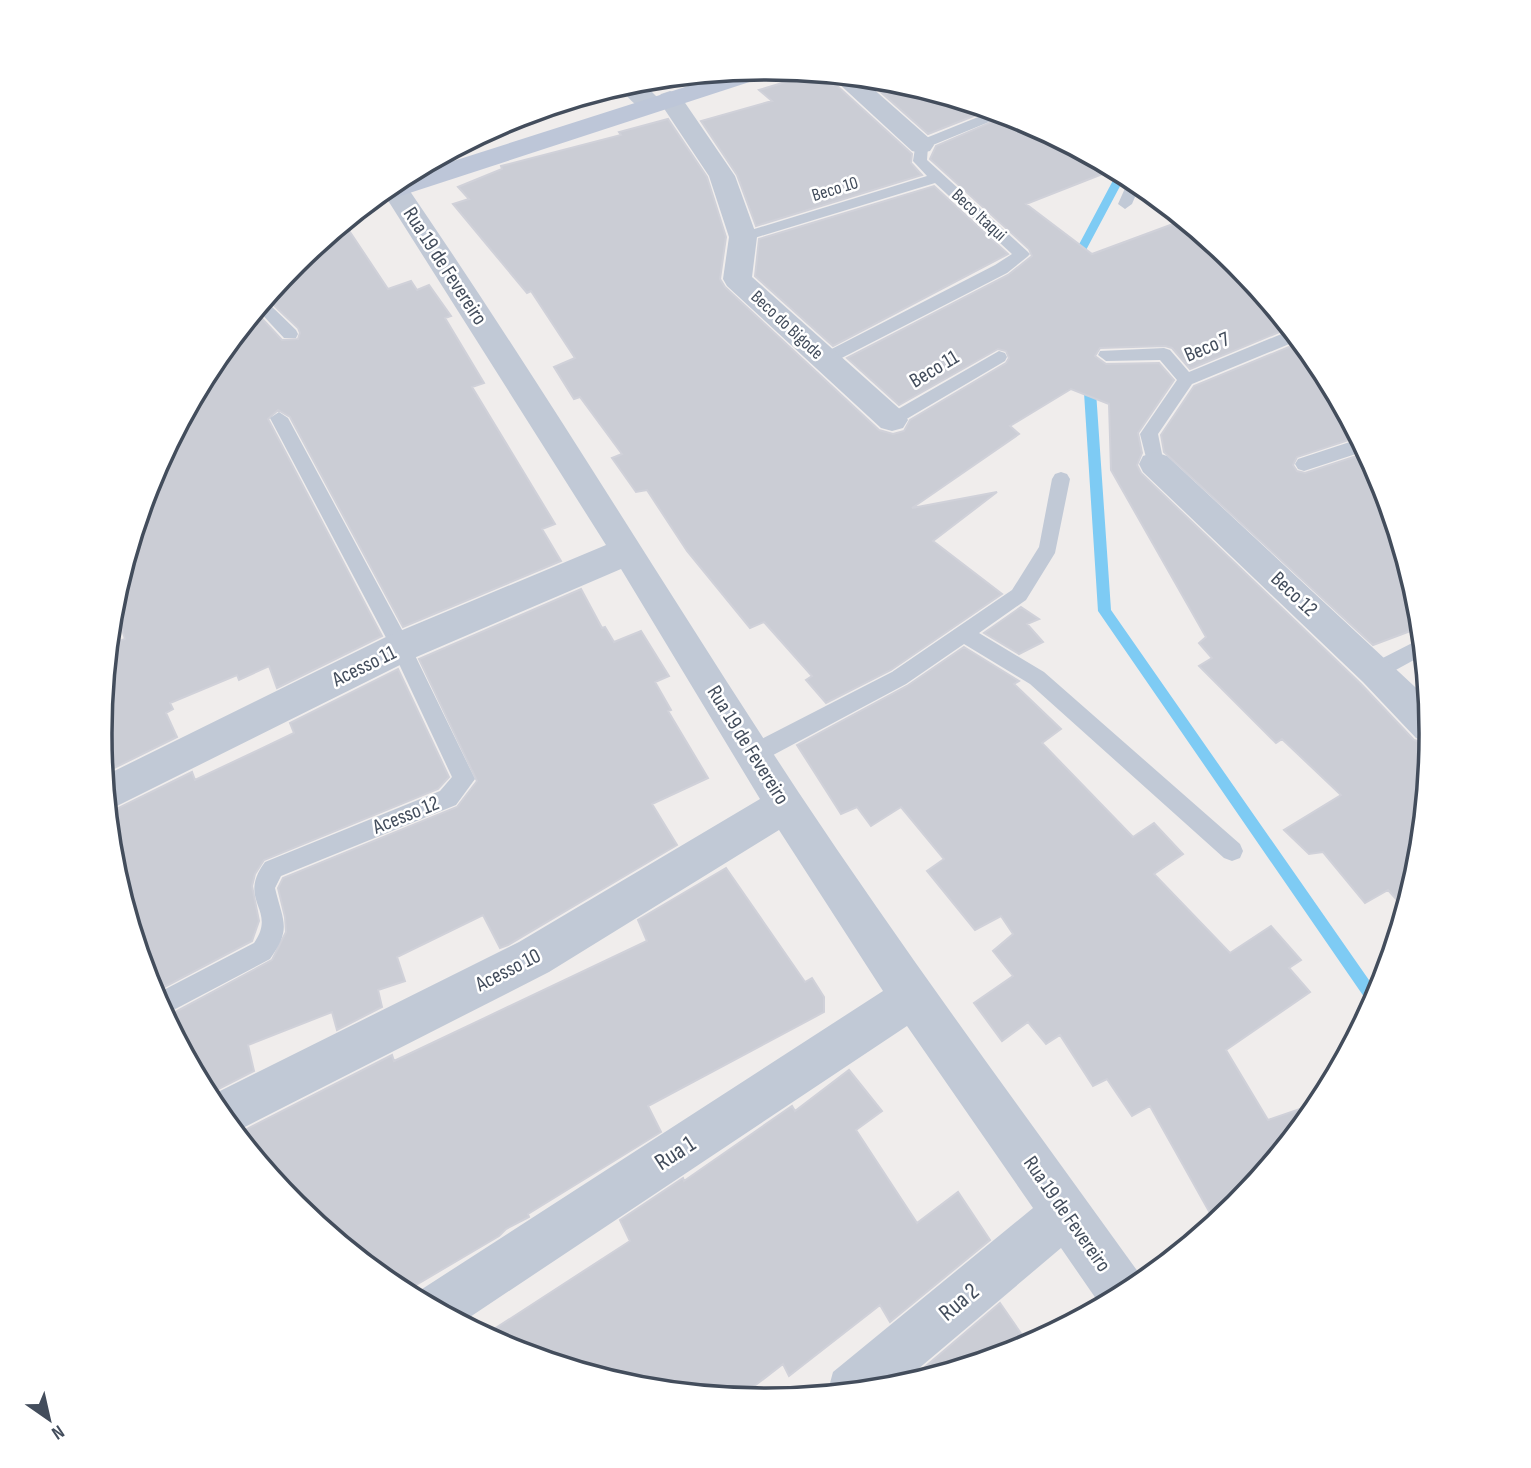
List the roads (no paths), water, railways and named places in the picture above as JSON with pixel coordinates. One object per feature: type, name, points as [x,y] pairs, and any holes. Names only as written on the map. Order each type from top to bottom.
[{"type":"street","points":[[425,176],[724,82]]},
{"type":"street","name":"Beco Itaqui","points":[[857,87],[921,145]]},
{"type":"street","name":"Beco do Bigode","points":[[644,92],[660,102],[722,176],[743,237],[737,279],[892,420]]},
{"type":"street","name":"Rua 19 de Fevereiro","points":[[395,196],[628,551],[785,806],[914,997],[1117,1285]]},
{"type":"street","name":"Beco 12","points":[[1155,464],[1376,671],[1419,714]]},
{"type":"street","name":"Acesso 11","points":[[115,790],[401,647],[628,551]]},
{"type":"street","name":"Acesso 10","points":[[231,1110],[534,957],[785,806]]},
{"type":"street","name":"Rua 1","points":[[445,1303],[914,997]]},
{"type":"street","name":"Rua 2","points":[[866,1380],[1066,1212]]},
{"type":"lane","points":[[921,145],[986,119]]},
{"type":"lane","name":"Beco Itaqui","points":[[824,360],[1001,269],[1022,254],[920,161],[921,145]]},
{"type":"lane","name":"Beco 10","points":[[743,237],[938,177]]},
{"type":"lane","points":[[1125,204],[1130,192]]},
{"type":"lane","points":[[268,311],[290,334]]},
{"type":"lane","name":"Beco 7","points":[[1155,464],[1149,434],[1186,380],[1286,339]]},
{"type":"lane","points":[[1106,355],[1164,354],[1186,380]]},
{"type":"lane","name":"Beco 11","points":[[892,420],[999,357]]},
{"type":"lane","name":"Acesso 12","points":[[169,1000],[262,951],[272,941],[276,927],[263,888],[266,875],[273,869],[449,798],[464,779],[401,647],[279,418]]},
{"type":"lane","points":[[1304,464],[1353,447]]},
{"type":"lane","points":[[754,754],[899,678],[1019,595],[1048,548],[1061,479]]},
{"type":"lane","points":[[963,634],[1037,678],[1232,851]]},
{"type":"lane","points":[[1376,671],[1413,651]]},
{"type":"waterway","points":[[1081,263],[1080,252],[1117,183]]},
{"type":"waterway","points":[[1089,377],[1105,611],[1367,989]]}]
